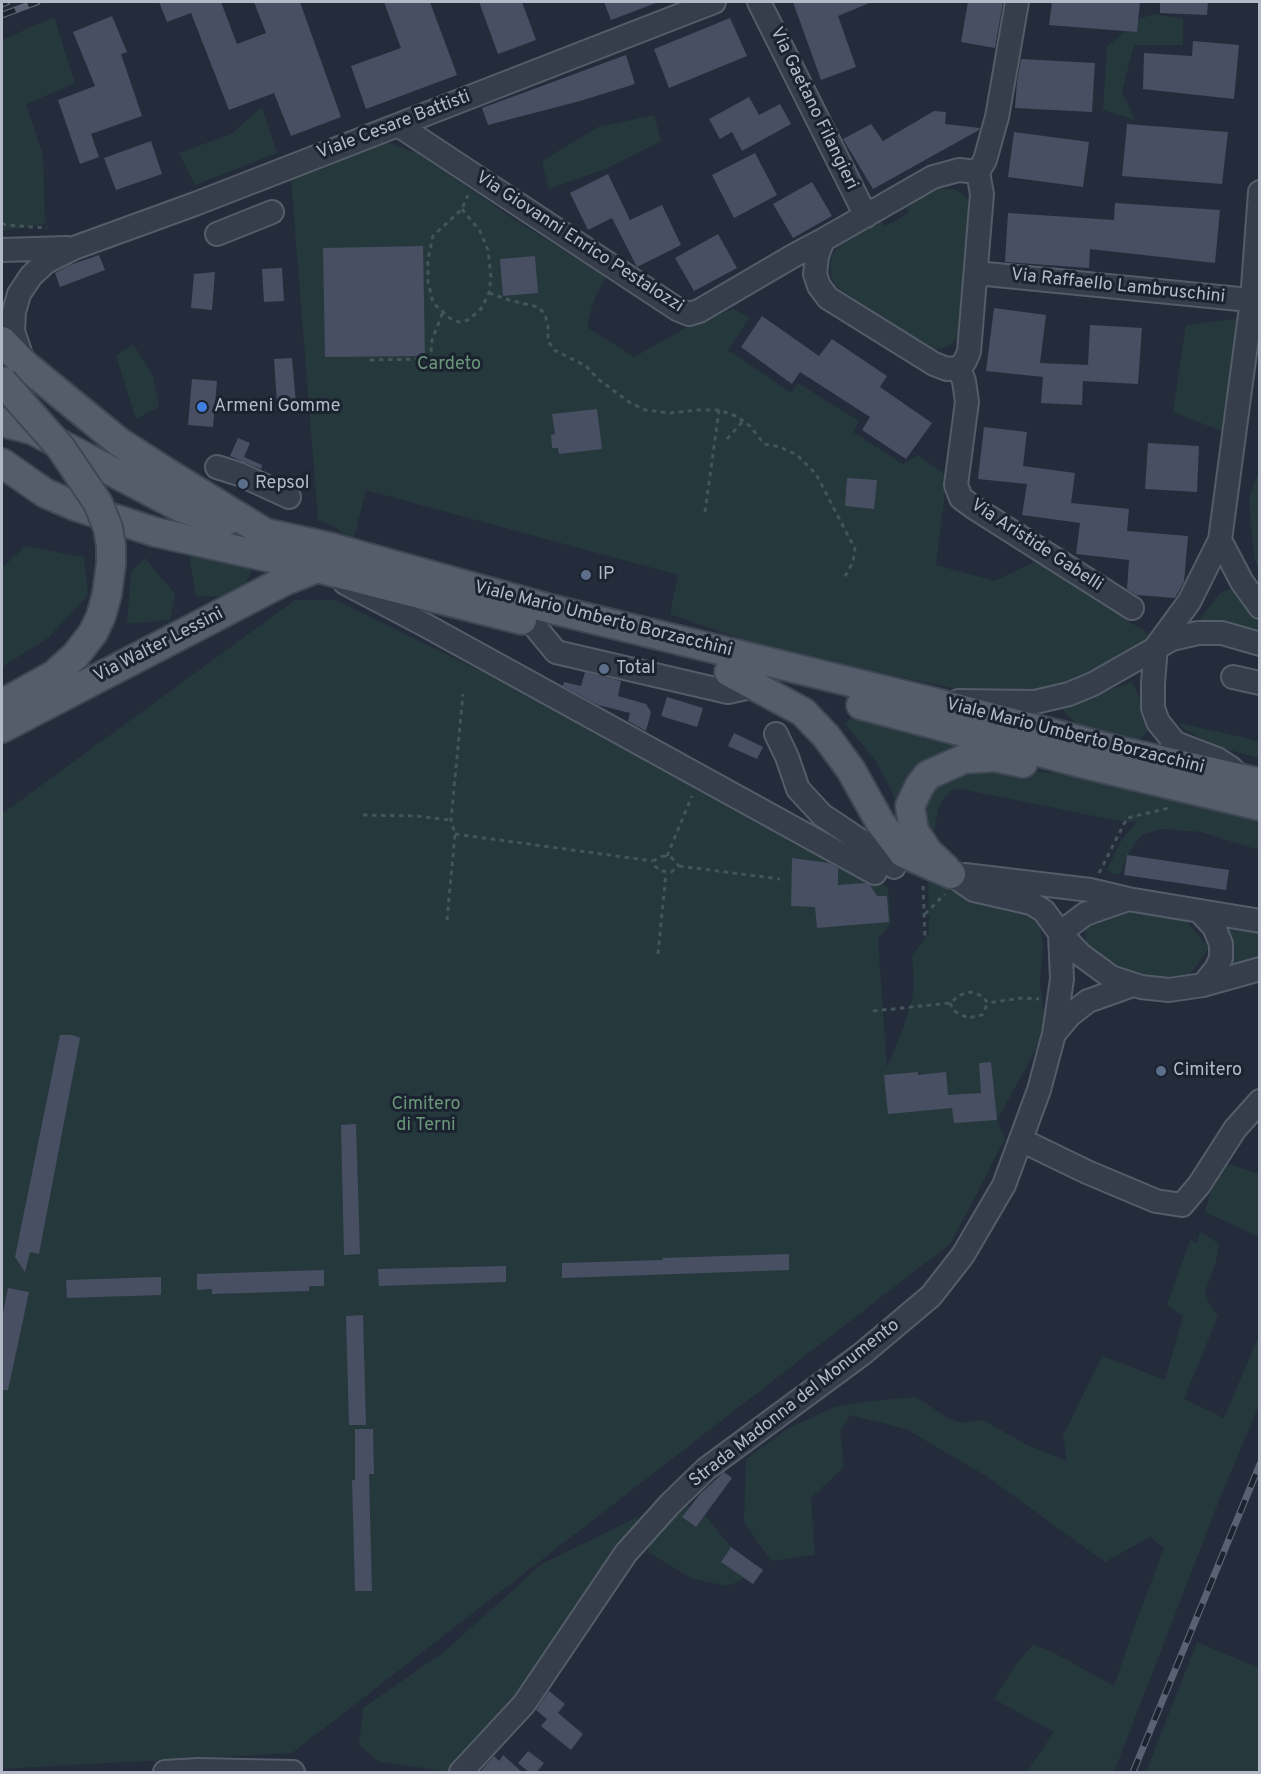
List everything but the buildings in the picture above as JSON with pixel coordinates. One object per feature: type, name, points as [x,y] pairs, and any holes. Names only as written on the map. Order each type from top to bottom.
[{"type":"main road","name":"Viale Mario Umberto Borzacchini","points":[[2,341],[25,366],[119,442],[265,533],[330,547],[547,608],[929,701],[1124,752],[1250,780]]},
{"type":"main road","name":"Via Walter Lessini","points":[[2,381],[62,448],[98,503],[108,528],[111,546],[107,594],[93,633],[76,656],[54,675],[2,704]]},
{"type":"main road","points":[[2,422],[33,430],[182,508],[265,533]]},
{"type":"main road","name":"Viale Mario Umberto Borzacchini","points":[[5,466],[45,493],[75,506],[155,532],[317,568],[532,623],[672,668],[729,672],[1085,764],[1260,806]]},
{"type":"main road","name":"Via Walter Lessini","points":[[2,728],[284,582],[317,568]]},
{"type":"main road","points":[[729,672],[803,712],[826,736],[851,770],[880,822],[903,853],[951,874]]},
{"type":"main road","points":[[951,874],[928,852],[914,831],[910,806],[920,785],[928,775],[964,759],[995,757],[1054,770],[1085,764]]},
{"type":"street","name":"Viale Cesare Battisti","points":[[25,366],[13,331],[14,312],[19,294],[31,276],[46,262],[74,248],[195,204],[714,2]]},
{"type":"street","name":"Via Gaetano Filangieri","points":[[759,2],[866,216]]},
{"type":"street","points":[[823,240],[817,256],[815,274],[819,286],[828,298],[934,364],[947,369],[959,368],[969,352],[982,194],[978,172],[985,160],[997,117],[1017,2]]},
{"type":"street","points":[[434,111],[437,136],[446,157]]},
{"type":"street","name":"Via Giovanni Enrico Pestalozzi","points":[[398,125],[677,309],[689,314],[699,312],[933,177],[959,170],[978,172]]},
{"type":"street","points":[[1250,780],[1217,759],[1175,743],[1158,722],[1153,708],[1153,683],[1156,647],[1189,602],[1221,540],[1256,301],[1260,192]]},
{"type":"street","points":[[217,234],[272,212]]},
{"type":"street","name":"Viale Cesare Battisti","points":[[2,250],[74,248]]},
{"type":"street","points":[[777,266],[791,268],[819,286]]},
{"type":"street","name":"Via Raffaello Lambruschini","points":[[976,273],[1256,301]]},
{"type":"street","name":"Via Aristide Gabelli","points":[[959,368],[964,381],[967,402],[956,485],[961,498],[1132,608]]},
{"type":"street","points":[[217,466],[289,497]]},
{"type":"street","points":[[1221,540],[1242,582],[1260,607]]},
{"type":"street","points":[[317,568],[885,870],[864,843],[822,815],[798,789],[776,734]]},
{"type":"street","points":[[929,701],[1035,702],[1058,697],[1094,684],[1172,639],[1198,633],[1222,633],[1260,644]]},
{"type":"street","points":[[672,668],[728,692],[755,686]]},
{"type":"street","points":[[1233,677],[1260,683]]},
{"type":"street","points":[[951,874],[1090,890],[1128,899],[1260,921]]},
{"type":"street","points":[[951,874],[974,890],[1031,903],[1044,911],[1060,933],[1081,955],[1111,977],[1133,985],[1169,990],[1203,985],[1260,969]]},
{"type":"street","points":[[1060,933],[1085,914],[1128,899]]},
{"type":"street","points":[[1199,911],[1214,927],[1221,944],[1221,958],[1216,969],[1203,985]]},
{"type":"street","name":"Strada Madonna del Monumento","points":[[461,1773],[524,1704],[626,1553],[670,1504],[706,1469],[862,1354],[931,1296],[963,1255],[1004,1185],[1039,1090],[1054,1034],[1062,980],[1060,933]]},
{"type":"street","name":"Strada Madonna del Monumento","points":[[1054,1034],[1070,1015],[1088,1001],[1133,985]]},
{"type":"street","points":[[1021,1140],[1087,1172],[1156,1201],[1182,1205],[1199,1185],[1235,1129],[1260,1101]]},
{"type":"street","points":[[165,1773],[198,1770],[293,1773]]},
{"type":"path","points":[[462,209],[480,231],[488,250],[491,277],[489,293],[481,309],[468,320],[459,322],[451,319],[433,303],[428,281],[428,260],[433,236],[462,209],[470,192],[481,180]]},
{"type":"path","points":[[489,293],[538,307],[545,314],[548,340],[554,350],[586,366],[598,379],[629,402],[645,410],[670,413],[719,410],[736,416],[750,426],[764,444],[780,447],[796,455],[816,474],[855,549],[853,562],[844,578]]},
{"type":"path","points":[[370,360],[421,359],[432,351],[432,340],[444,312]]},
{"type":"path","points":[[705,512],[719,410]]},
{"type":"path","points":[[726,438],[743,421]]},
{"type":"path","points":[[447,920],[455,834],[451,820],[463,694]]},
{"type":"path","points":[[1090,890],[1127,818],[1172,807],[1187,788]]},
{"type":"path","points":[[667,855],[692,796]]},
{"type":"path","points":[[363,815],[416,816],[451,820]]},
{"type":"path","points":[[455,834],[653,861],[667,855],[679,866],[780,879]]},
{"type":"path","points":[[653,861],[666,873]]},
{"type":"path","points":[[666,873],[679,866]]},
{"type":"path","points":[[658,954],[666,873]]},
{"type":"path","points":[[923,884],[925,938]]},
{"type":"path","points":[[873,1011],[950,1004],[960,995],[972,992],[982,996],[988,1003]]},
{"type":"path","points":[[988,1003],[1021,998],[1059,999]]},
{"type":"path","points":[[950,1004],[954,1011],[968,1018],[982,1015],[988,1003]]},
{"type":"green space","points":[[1154,14],[1183,19],[1183,45],[1134,45],[1122,91],[1135,120],[1103,110],[1107,47],[1139,19]]},
{"type":"green space","points":[[54,17],[75,83],[26,104],[43,155],[45,224],[2,231],[2,40]]},
{"type":"green space","points":[[262,107],[277,153],[195,185],[179,153],[231,134]]},
{"type":"green space","points":[[654,115],[661,141],[605,169],[549,189],[542,161],[598,127]]},
{"type":"green space","name":"Cardeto","points":[[386,142],[417,153],[515,220],[606,277],[594,300],[587,327],[634,357],[696,322],[734,309],[749,318],[728,350],[791,393],[798,383],[859,421],[853,432],[903,464],[918,455],[947,476],[936,565],[995,581],[1036,561],[1150,635],[1130,653],[1094,676],[1039,692],[982,694],[779,652],[670,614],[678,575],[366,490],[353,541],[335,527],[318,520],[291,179]]},
{"type":"green space","points":[[940,188],[960,192],[966,197],[971,211],[961,332],[950,345],[933,349],[925,347],[837,287],[832,280],[830,263],[837,248],[854,237],[858,228],[881,221],[884,226],[896,221],[909,212],[906,207]]},
{"type":"green space","points":[[1242,318],[1242,439],[1173,412],[1186,325]]},
{"type":"green space","points":[[133,344],[153,376],[159,407],[136,419],[116,356]]},
{"type":"green space","points":[[1259,470],[1259,571],[1254,556],[1249,499]]},
{"type":"green space","points":[[25,546],[84,557],[88,595],[48,638],[2,667],[2,568]]},
{"type":"green space","points":[[188,549],[253,568],[240,597],[196,596]]},
{"type":"green space","points":[[145,558],[175,594],[170,620],[127,624],[131,572]]},
{"type":"green space","points":[[1244,582],[1259,602],[1259,645],[1217,632],[1200,619],[1219,594]]},
{"type":"green space","name":"Cimitero di Terni","points":[[295,600],[336,600],[664,761],[888,887],[891,923],[878,939],[887,1067],[912,1000],[914,984],[912,956],[929,933],[928,880],[941,887],[1021,907],[1039,920],[1043,945],[1040,983],[1046,1031],[997,1120],[1005,1139],[951,1243],[292,1753],[2,1769],[2,814]]},
{"type":"green space","points":[[1132,682],[1152,725],[1137,743],[1080,728],[1060,707]]},
{"type":"green space","points":[[854,716],[895,719],[963,749],[900,808],[877,763],[845,723]]},
{"type":"green space","points":[[1179,723],[1259,741],[1259,758],[1218,747],[1184,729]]},
{"type":"green space","points":[[997,763],[1037,772],[1099,774],[1259,814],[1259,850],[1201,832],[1162,829],[1143,834],[1130,850],[1120,874],[1112,874],[1107,870],[1121,841],[1136,822],[1118,821],[961,789],[952,790],[944,797],[938,810],[934,842],[925,831],[924,788],[940,775]]},
{"type":"green space","points":[[1115,900],[1184,918],[1209,948],[1186,980],[1131,980],[1089,956],[1085,933],[1088,919]]},
{"type":"green space","points":[[1224,929],[1259,931],[1259,963],[1229,968]]},
{"type":"green space","points":[[1225,1163],[1259,1174],[1259,1237],[1205,1212],[1212,1187]]},
{"type":"green space","points":[[1200,1231],[1219,1244],[1215,1265],[1205,1292],[1218,1316],[1184,1399],[1224,1418],[1259,1335],[1259,1405],[1220,1498],[1114,1772],[1027,1772],[1054,1732],[994,1699],[1033,1644],[1114,1686],[1164,1548],[1150,1537],[1105,1562],[986,1476],[906,1429],[850,1415],[840,1432],[844,1467],[811,1498],[815,1555],[771,1561],[744,1522],[746,1459],[791,1427],[834,1407],[916,1397],[948,1418],[962,1423],[983,1420],[1025,1444],[1067,1461],[1063,1436],[1102,1356],[1165,1380],[1183,1316],[1167,1305],[1190,1240],[1197,1243]]},
{"type":"green space","points":[[680,1502],[690,1507],[682,1517],[695,1527],[705,1515],[731,1547],[721,1562],[743,1577],[740,1581],[727,1586],[693,1579],[648,1552],[652,1538]]},
{"type":"green space","points":[[639,1516],[619,1571],[451,1772],[380,1762],[359,1745],[363,1708],[445,1651],[542,1564]]},
{"type":"green space","points":[[1197,1642],[1259,1668],[1259,1772],[1146,1772]]},
{"type":"railway","points":[[2,4],[7,2]]},
{"type":"railway","points":[[2,15],[37,2]]},
{"type":"railway","points":[[1133,1772],[1260,1464]]},
{"type":"place","name":"Armeni Gomme","points":[[202,407]]},
{"type":"place","name":"Repsol","points":[[243,484]]},
{"type":"place","name":"IP","points":[[586,575]]},
{"type":"place","name":"Total","points":[[604,669]]},
{"type":"place","name":"Cimitero","points":[[1161,1071]]}]
